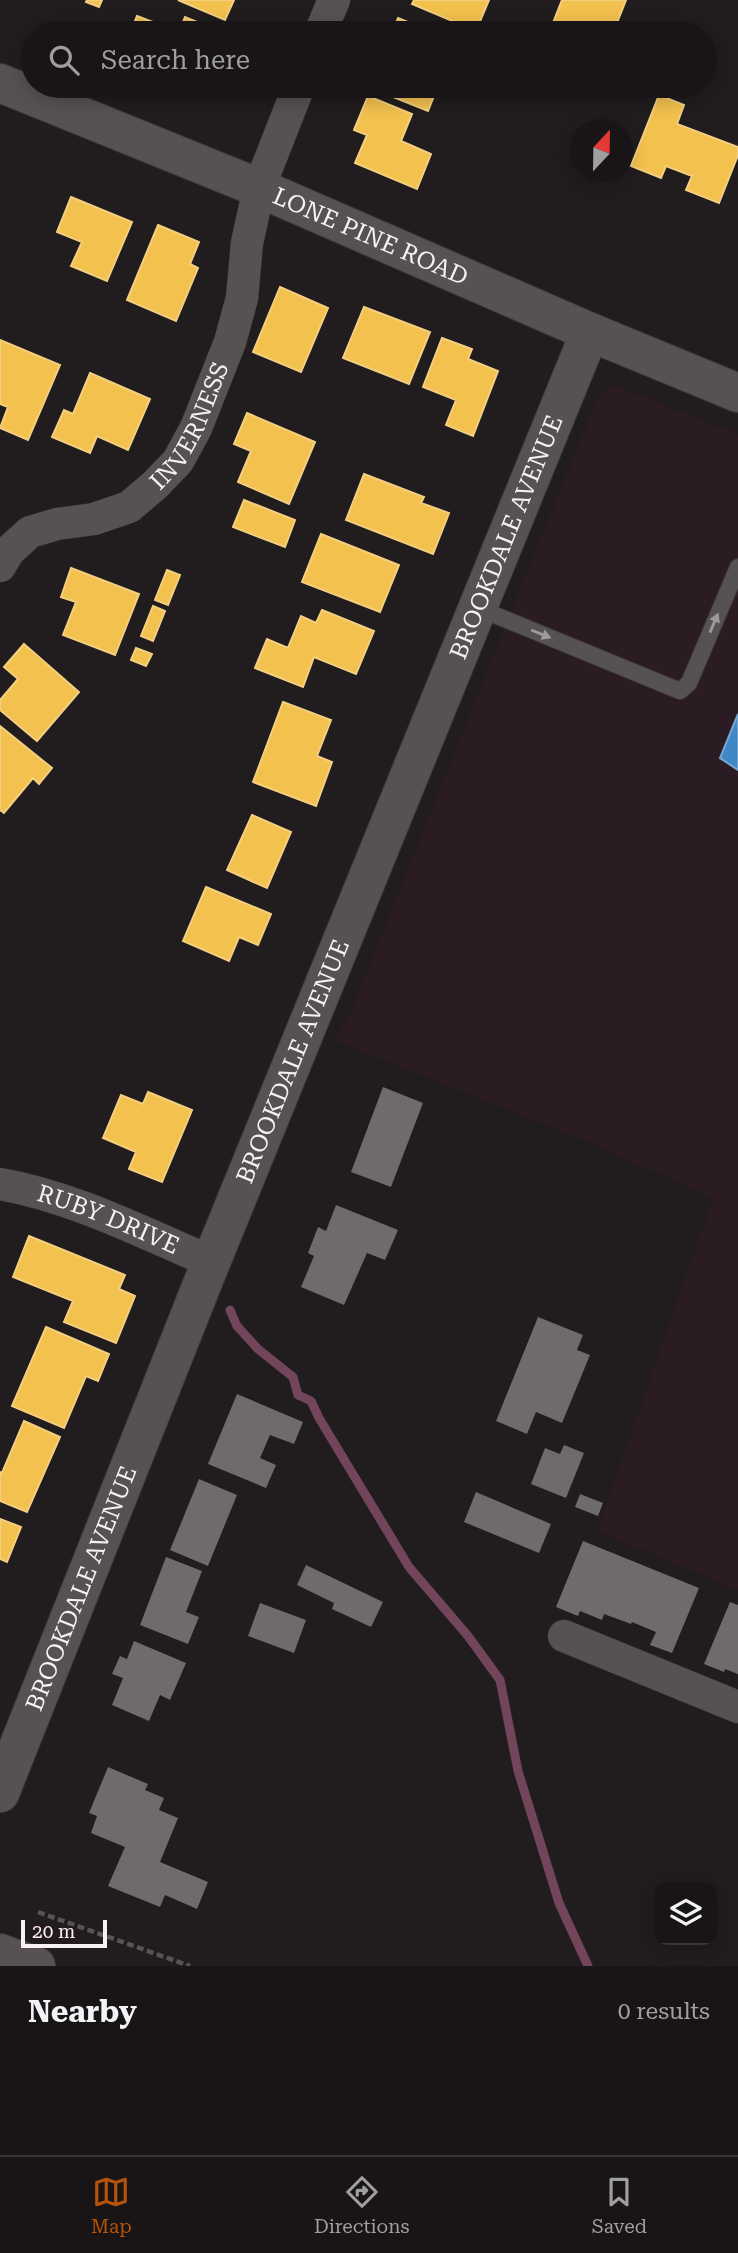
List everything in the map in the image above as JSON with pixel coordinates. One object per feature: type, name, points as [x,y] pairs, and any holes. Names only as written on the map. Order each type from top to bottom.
[{"type":"main road","points":[[0,1953],[36,1966]]},
{"type":"street","points":[[325,21],[334,0]]},
{"type":"street","name":"LONE PINE ROAD","points":[[0,83],[21,92]]},
{"type":"street","name":"LONE PINE ROAD","points":[[37,98],[259,188],[590,332],[738,393]]},
{"type":"street","name":"INVERNESS","points":[[0,566],[9,551],[30,532],[57,524],[94,519],[129,507],[178,461],[196,428],[230,342],[243,298],[247,243],[259,188],[294,98]]},
{"type":"street","name":"BROOKDALE AVENUE","points":[[0,1793],[212,1262],[590,332]]},
{"type":"street","name":"RUBY DRIVE","points":[[0,1184],[33,1190],[93,1211],[212,1262]]},
{"type":"street","points":[[564,1636],[738,1707]]},
{"type":"lane","points":[[478,608],[680,691],[689,683],[738,567]]},
{"type":"path","points":[[37,1912],[190,1966]]},
{"type":"shaded area","points":[[615,385],[738,434],[738,1590],[597,1531],[713,1198],[587,1142],[334,1040],[350,1014],[596,401],[601,392]]},
{"type":"building: Homes","points":[[102,0],[99,7],[86,2]]},
{"type":"building: Homes","points":[[178,0],[234,0],[225,20]]},
{"type":"building: Homes","points":[[414,0],[489,0],[480,21],[452,21],[412,4]]},
{"type":"building: Homes","points":[[562,0],[626,0],[618,21],[554,21]]},
{"type":"building: Homes","points":[[137,16],[150,21],[135,21]]},
{"type":"building: Homes","points":[[367,98],[412,114],[401,141],[431,154],[417,189],[355,163],[367,135],[354,130]]},
{"type":"building: Homes","points":[[396,98],[433,98],[428,111]]},
{"type":"building: Homes","points":[[658,98],[666,98],[684,105],[677,124],[738,147],[738,155],[719,203],[686,190],[692,176],[666,166],[661,178],[633,167]]},
{"type":"building: Homes","points":[[71,197],[132,222],[107,281],[71,266],[82,242],[57,232]]},
{"type":"building: Homes","points":[[158,225],[199,242],[190,264],[198,268],[176,321],[127,300]]},
{"type":"building: Homes","points":[[280,287],[328,308],[301,372],[253,352]]},
{"type":"building: Homes","points":[[364,307],[430,332],[409,384],[343,358]]},
{"type":"building: Homes","points":[[442,338],[472,349],[468,359],[498,371],[473,436],[446,425],[456,400],[423,387]]},
{"type":"building: Homes","points":[[0,340],[60,365],[28,440],[0,428],[8,407],[0,404]]},
{"type":"building: Homes","points":[[90,373],[150,399],[128,450],[97,436],[90,453],[52,437],[64,410],[73,414]]},
{"type":"building: Homes","points":[[247,413],[315,442],[289,504],[238,482],[251,451],[234,444]]},
{"type":"building: Homes","points":[[364,474],[424,497],[421,503],[449,513],[433,554],[346,520]]},
{"type":"building: Homes","points":[[244,500],[295,520],[285,547],[233,527]]},
{"type":"building: Homes","points":[[321,534],[399,565],[380,612],[302,582]]},
{"type":"building: Homes","points":[[71,568],[139,594],[115,655],[63,635],[76,602],[61,597]]},
{"type":"building: Homes","points":[[167,570],[180,575],[168,605],[155,600]]},
{"type":"building: Homes","points":[[153,606],[165,611],[153,641],[141,636]]},
{"type":"building: Homes","points":[[322,610],[374,631],[356,674],[314,657],[303,687],[255,668],[267,639],[288,648],[301,616],[316,623]]},
{"type":"building: Homes","points":[[24,644],[79,692],[37,741],[0,710],[0,700],[18,679],[4,667]]},
{"type":"building: Homes","points":[[136,648],[152,654],[146,666],[131,660]]},
{"type":"building: Homes","points":[[283,702],[331,720],[317,756],[332,762],[316,806],[253,782]]},
{"type":"building: Homes","points":[[0,726],[52,768],[39,784],[33,778],[4,813],[0,810]]},
{"type":"building: Homes","points":[[252,815],[291,832],[267,888],[227,870]]},
{"type":"building: Homes","points":[[206,887],[271,914],[258,945],[239,937],[229,961],[183,941]]},
{"type":"building: Homes","points":[[148,1092],[192,1110],[162,1182],[129,1169],[136,1152],[103,1138],[121,1095],[143,1104]]},
{"type":"building: Homes","points":[[29,1236],[125,1275],[119,1289],[135,1296],[116,1343],[64,1322],[73,1301],[13,1277]]},
{"type":"building: Homes","points":[[46,1327],[109,1354],[98,1381],[86,1376],[64,1428],[12,1406]]},
{"type":"building: Homes","points":[[24,1421],[60,1437],[27,1512],[0,1501],[0,1472],[2,1473]]},
{"type":"building: Homes","points":[[0,1519],[21,1527],[7,1562],[0,1559]]},
{"type":"building: Schools","points":[[738,714],[738,770],[720,758]]},
{"type":"building: Other","points":[[383,1087],[423,1103],[391,1187],[351,1172]]},
{"type":"building: Other","points":[[336,1205],[398,1230],[385,1260],[367,1253],[344,1305],[301,1287],[314,1256],[308,1253],[318,1227],[326,1231]]},
{"type":"building: Other","points":[[538,1317],[583,1335],[577,1350],[590,1355],[562,1423],[536,1412],[527,1434],[496,1421]]},
{"type":"building: Other","points":[[237,1394],[303,1422],[294,1444],[270,1435],[260,1458],[276,1465],[266,1488],[208,1464]]},
{"type":"building: Other","points":[[564,1445],[584,1453],[566,1498],[531,1484],[545,1448],[560,1454]]},
{"type":"building: Other","points":[[199,1479],[237,1495],[208,1566],[170,1550]]},
{"type":"building: Other","points":[[476,1492],[551,1524],[539,1553],[464,1522]]},
{"type":"building: Other","points":[[580,1494],[603,1503],[598,1516],[575,1507]]},
{"type":"building: Other","points":[[583,1541],[699,1588],[672,1653],[650,1645],[656,1632],[632,1622],[631,1624],[604,1614],[602,1620],[580,1611],[578,1616],[556,1607]]},
{"type":"building: Other","points":[[166,1557],[202,1571],[186,1612],[199,1617],[188,1644],[140,1625]]},
{"type":"building: Other","points":[[306,1565],[383,1602],[371,1627],[332,1609],[334,1603],[297,1585]]},
{"type":"building: Other","points":[[730,1602],[738,1605],[738,1674],[704,1664]]},
{"type":"building: Other","points":[[260,1603],[306,1620],[294,1653],[248,1636]]},
{"type":"building: Other","points":[[134,1641],[186,1663],[170,1700],[160,1695],[149,1721],[112,1705],[123,1678],[112,1674],[120,1656],[127,1659]]},
{"type":"building: Other","points":[[108,1767],[148,1784],[145,1790],[164,1798],[159,1810],[178,1818],[160,1862],[208,1882],[197,1909],[165,1895],[160,1907],[108,1886],[125,1847],[91,1833],[97,1816],[89,1813]]},
{"type":"waterway","points":[[230,1310],[237,1326],[258,1349],[293,1377],[298,1395],[311,1401],[409,1567],[468,1636],[500,1680],[518,1771],[559,1903],[588,1966]]}]
